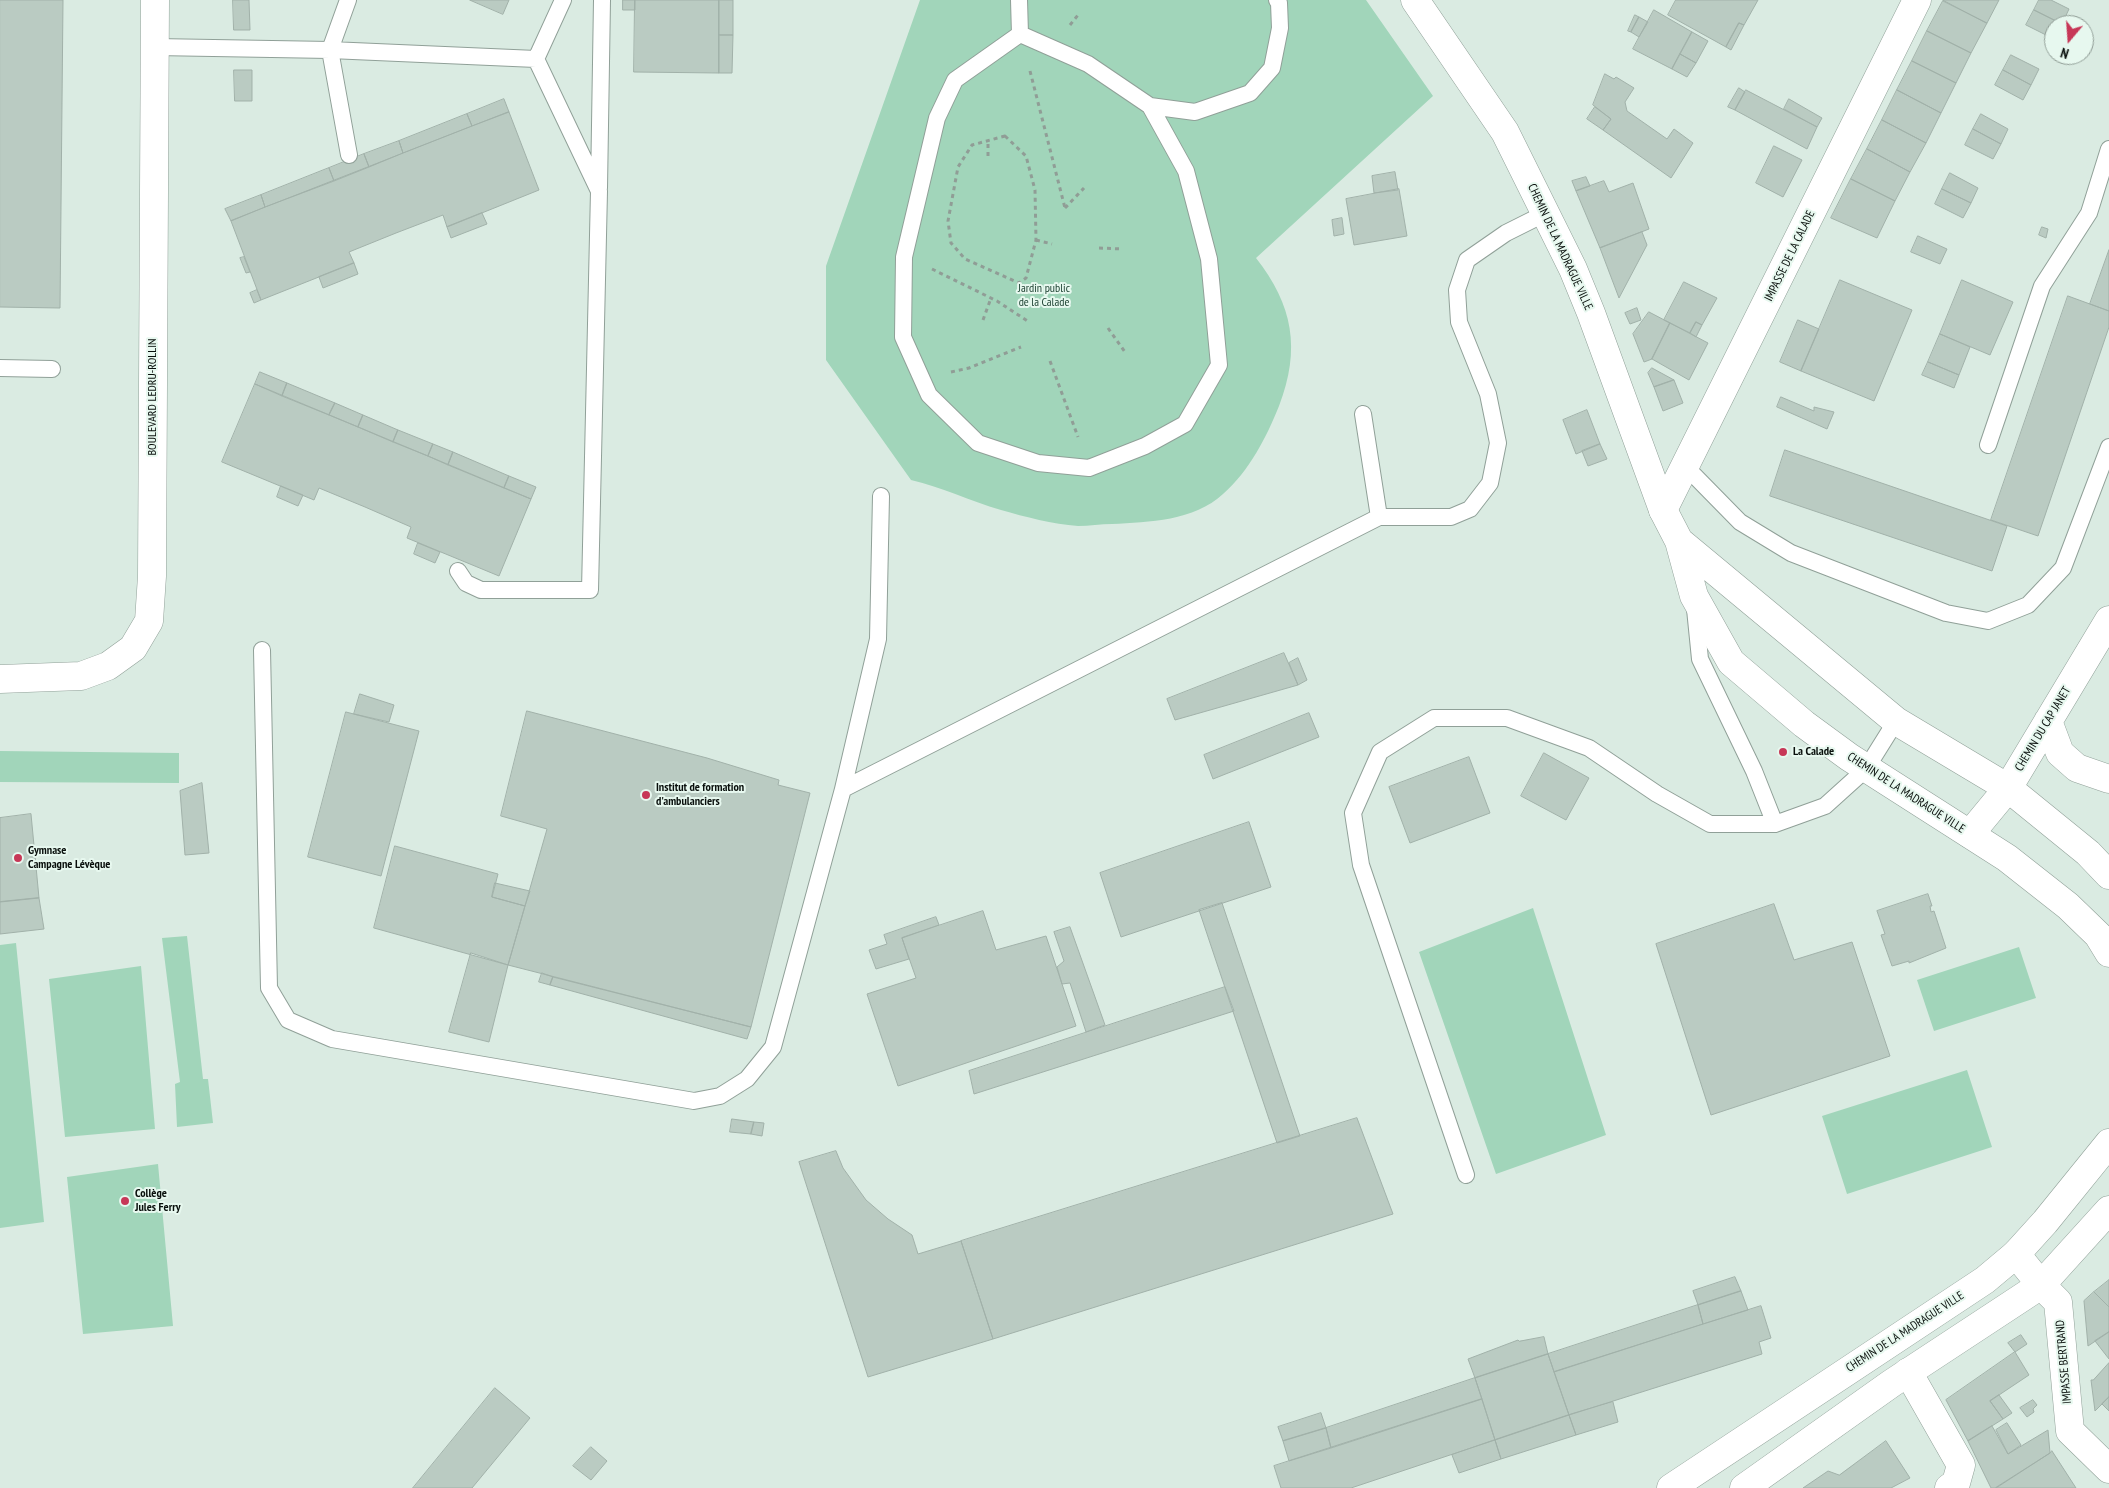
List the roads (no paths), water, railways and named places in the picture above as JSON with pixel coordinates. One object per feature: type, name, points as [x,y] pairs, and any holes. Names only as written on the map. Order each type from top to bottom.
[{"type":"street","name":"BOULEVARD LEDRU-ROLLIN","points":[[0,679],[80,676],[108,666],[133,648],[149,621],[152,566],[155,0]]},
{"type":"street","name":"CHEMIN DE LA MADRAGUE VILLE","points":[[1415,0],[1505,132],[1573,269],[1663,510],[1679,541],[1694,596],[1732,662],[1804,724],[1866,769],[2007,858],[2068,906],[2098,935],[2109,953]]},
{"type":"street","name":"IMPASSE DE LA CALADE","points":[[1663,510],[1917,0]]},
{"type":"street","name":"CHEMIN DE LA MADRAGUE VILLE","points":[[1679,541],[1896,721],[2008,788],[2088,853],[2109,875]]},
{"type":"street","name":"CHEMIN DU CAP JANET","points":[[1970,834],[2008,788],[2109,620]]},
{"type":"street","points":[[2048,721],[2060,753],[2077,768],[2109,779]]},
{"type":"street","name":"CHEMIN DE LA MADRAGUE VILLE","points":[[1672,1488],[1985,1280],[2016,1254],[2109,1145]]},
{"type":"street","points":[[1744,1488],[1908,1372],[2041,1285],[2109,1210]]},
{"type":"street","name":"IMPASSE BERTRAND","points":[[2016,1254],[2041,1285],[2058,1302],[2070,1431],[2109,1469]]},
{"type":"street","points":[[1908,1372],[1961,1465],[1956,1483],[1949,1488]]},
{"type":"lane","points":[[348,0],[330,50],[349,155]]},
{"type":"lane","points":[[536,59],[563,0]]},
{"type":"lane","points":[[458,571],[466,583],[481,590],[590,590],[602,0]]},
{"type":"lane","points":[[1019,0],[1020,34]]},
{"type":"lane","points":[[1020,34],[1088,64],[1150,106],[1195,112],[1250,93],[1272,68],[1280,28],[1279,3],[1277,0]]},
{"type":"lane","points":[[1020,34],[955,80],[937,118],[904,257],[903,337],[929,395],[978,443],[1038,463],[1089,468],[1145,446],[1185,424],[1219,365],[1209,259],[1186,171],[1150,106]]},
{"type":"lane","points":[[155,48],[330,50],[536,59]]},
{"type":"lane","points":[[536,59],[599,191]]},
{"type":"lane","points":[[1988,445],[2042,286],[2089,212],[2109,149]]},
{"type":"lane","points":[[843,789],[1379,517],[1451,517],[1470,509],[1490,483],[1498,443],[1488,394],[1459,322],[1458,290],[1467,260],[1506,233],[1546,214]]},
{"type":"lane","points":[[0,368],[52,369]]},
{"type":"lane","points":[[1363,414],[1379,517]]},
{"type":"lane","points":[[1686,467],[1740,522],[1791,553],[1946,614],[1988,621],[2028,605],[2063,568],[2109,447]]},
{"type":"lane","points":[[262,650],[269,988],[288,1020],[332,1038],[694,1101],[720,1096],[747,1079],[773,1047],[843,789],[878,638],[881,496]]},
{"type":"lane","points":[[1694,596],[1700,658],[1754,771],[1775,824]]},
{"type":"lane","points":[[1466,1175],[1361,865],[1353,813],[1380,752],[1434,718],[1507,718],[1589,748],[1657,794],[1710,824],[1775,824],[1825,806],[1866,769],[1896,721]]},
{"type":"place","name":"La Calade","points":[[1783,752]]},
{"type":"place","name":"Institut de formation d'ambulanciers","points":[[646,795]]},
{"type":"place","name":"Gymnase Campagne Lévèque","points":[[18,858]]},
{"type":"place","name":"Collège Jules Ferry","points":[[125,1201]]},
{"type":"park label","name":"Jardin public de la Calade","points":[[1044,296]]}]
